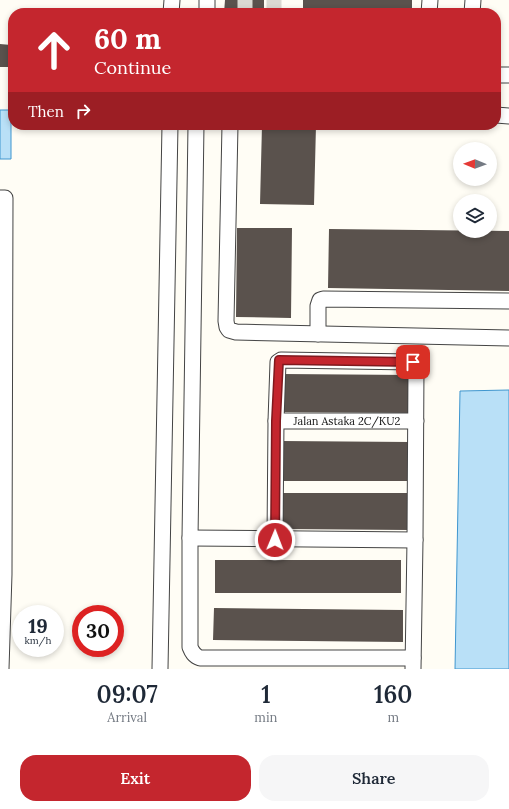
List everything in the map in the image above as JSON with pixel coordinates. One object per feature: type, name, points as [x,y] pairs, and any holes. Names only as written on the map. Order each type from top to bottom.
[{"type":"street","points":[[160,669],[170,130]]},
{"type":"street","points":[[196,130],[190,538],[190,647],[196,656],[208,658],[413,664],[416,421],[416,367],[413,362],[281,360],[278,362],[275,540]]},
{"type":"street","points":[[230,130],[226,327],[229,330],[236,332],[509,338]]},
{"type":"street","points":[[0,198],[5,198],[1,669]]},
{"type":"street","points":[[318,334],[318,306],[320,300],[323,299],[509,302]]},
{"type":"street","name":"Jalan Astaka 2C/KU2","points":[[276,421],[416,421]]},
{"type":"street","points":[[190,538],[275,540],[415,540]]},
{"type":"water","points":[[0,110],[8,110],[8,130],[11,130],[11,159],[0,159]]},
{"type":"water","points":[[509,390],[509,669],[455,669],[460,391]]},
{"type":"building","points":[[225,0],[264,0],[264,8],[224,8]]},
{"type":"building","points":[[303,0],[412,0],[412,8],[303,8]]},
{"type":"building","points":[[0,44],[8,45],[8,67],[0,67]]},
{"type":"building","points":[[262,130],[316,130],[314,205],[260,204]]},
{"type":"building","points":[[237,228],[292,228],[291,318],[236,317]]},
{"type":"building","points":[[329,229],[453,230],[453,238],[497,238],[497,231],[509,231],[509,291],[328,288]]},
{"type":"building","points":[[283,374],[412,375],[412,413],[283,412]]},
{"type":"building","points":[[282,441],[410,442],[410,481],[281,481]]},
{"type":"building","points":[[281,493],[409,493],[409,530],[281,529]]},
{"type":"building","points":[[215,560],[401,560],[401,593],[215,593]]},
{"type":"building","points":[[214,608],[403,610],[403,642],[213,640]]},
{"type":"tunnel","points":[[245,0],[245,8]]},
{"type":"tunnel","points":[[274,0],[274,8]]},
{"type":"route","points":[[275,540],[276,421],[279,360],[413,362]]}]
